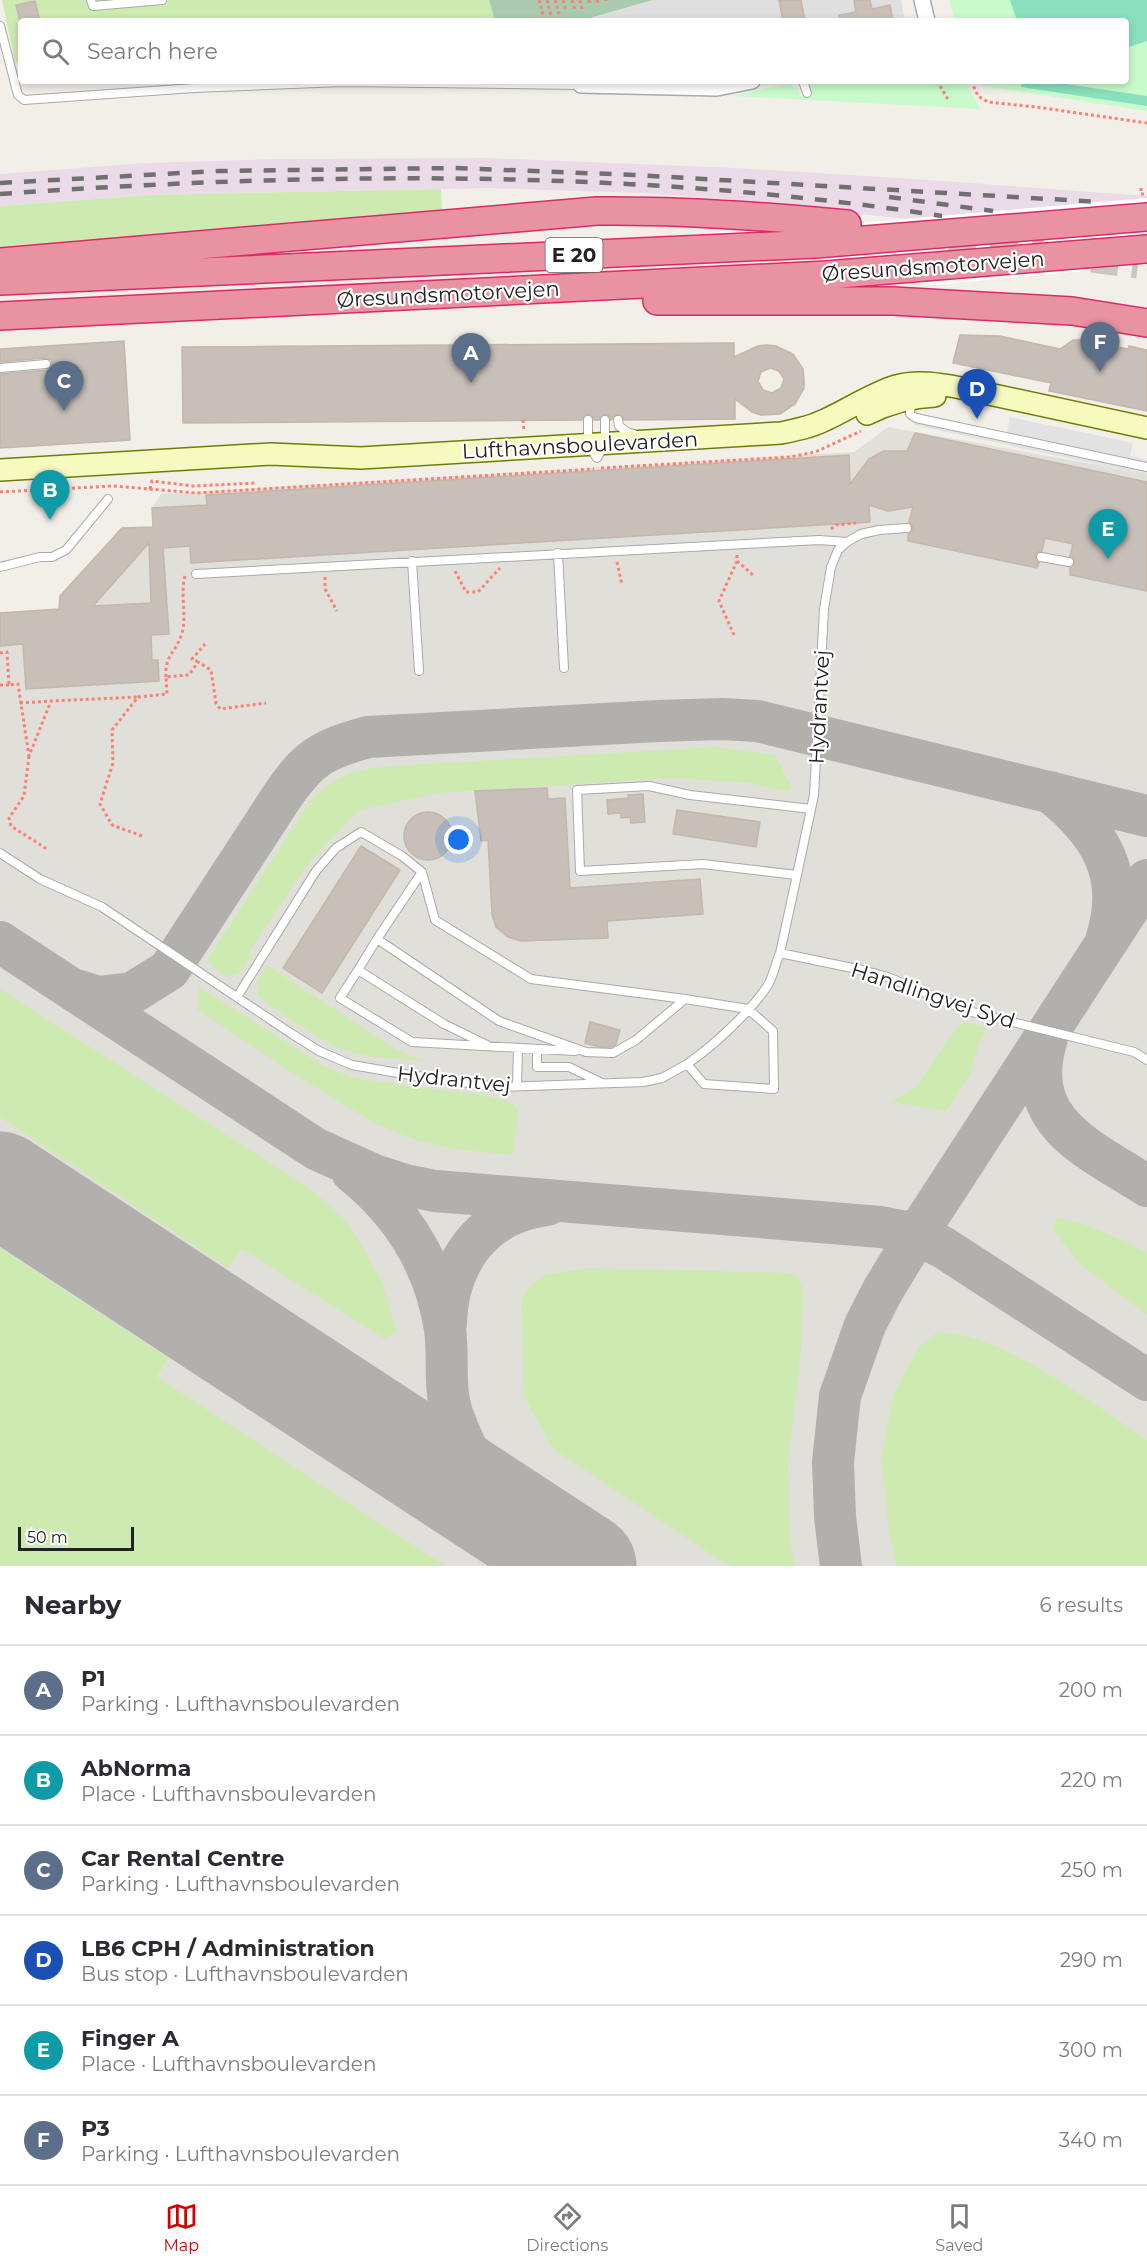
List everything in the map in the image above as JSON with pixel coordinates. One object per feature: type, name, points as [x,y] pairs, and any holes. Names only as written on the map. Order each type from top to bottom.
[{"type":"highway","points":[[0,262],[597,211],[656,210],[741,214],[848,224]]},
{"type":"highway","name":"Øresundsmotorvejen","points":[[0,281],[816,244],[1147,217]]},
{"type":"highway","name":"Øresundsmotorvejen","points":[[0,316],[1144,260]]},
{"type":"highway","points":[[454,294],[589,302],[762,300],[916,302],[1072,311],[1147,323]]},
{"type":"street","points":[[922,0],[926,18]]},
{"type":"street","points":[[581,85],[717,88],[737,84]]},
{"type":"street","name":"Lufthavnsboulevarden","points":[[0,470],[271,454],[361,458],[597,449],[771,448],[801,444],[828,435],[911,391],[939,384],[1147,428]]},
{"type":"street","name":"Lufthavnsboulevarden","points":[[0,483],[278,466],[346,472],[685,439],[780,433],[802,429],[823,421],[876,394],[898,386],[934,396],[1147,440]]},
{"type":"lane","points":[[91,0],[93,6],[162,0]]},
{"type":"lane","points":[[0,26],[18,95],[24,100],[194,88],[293,84]]},
{"type":"lane","points":[[502,84],[581,85]]},
{"type":"lane","points":[[804,84],[807,93]]},
{"type":"lane","points":[[0,368],[46,364]]},
{"type":"lane","points":[[911,391],[910,414],[915,418],[1147,467]]},
{"type":"lane","points":[[588,420],[597,449]]},
{"type":"lane","points":[[597,449],[605,420]]},
{"type":"lane","points":[[618,420],[618,426],[627,432],[659,433],[685,439]]},
{"type":"lane","points":[[0,567],[52,556],[66,550],[108,499]]},
{"type":"lane","points":[[196,574],[737,544],[819,540],[847,542],[861,534],[908,528]]},
{"type":"lane","name":"Hydrantvej","points":[[780,953],[814,795],[824,609],[831,567],[838,550],[847,542]]},
{"type":"lane","points":[[558,554],[564,668]]},
{"type":"lane","points":[[1041,556],[1069,562]]},
{"type":"lane","points":[[412,561],[418,671]]},
{"type":"lane","points":[[797,875],[703,864],[580,871],[577,790],[649,786],[690,795],[812,809]]},
{"type":"lane","points":[[237,997],[316,871],[336,848],[361,832],[402,856],[422,872],[435,920],[531,980],[685,999],[748,1010],[773,1031],[774,1089],[704,1084],[687,1064]]},
{"type":"lane","name":"Hydrantvej","points":[[0,853],[40,879],[102,907],[319,1051],[352,1065],[487,1085],[643,1082],[663,1078],[699,1056],[748,1010]]},
{"type":"lane","points":[[422,872],[340,998],[412,1042],[613,1053],[636,1040],[685,999]]},
{"type":"lane","points":[[377,939],[499,1021],[585,1052]]},
{"type":"lane","points":[[748,1010],[767,987],[780,953]]},
{"type":"lane","name":"Handlingvej Syd","points":[[780,953],[888,977],[968,1011],[1134,1052],[1147,1060]]},
{"type":"lane","points":[[358,970],[444,1024],[491,1047]]},
{"type":"lane","points":[[517,1086],[518,1048]]},
{"type":"lane","points":[[537,1049],[537,1066],[569,1067],[602,1083]]},
{"type":"path","points":[[539,0],[544,18]]},
{"type":"path","points":[[547,0],[551,16]]},
{"type":"path","points":[[555,0],[559,14]]},
{"type":"path","points":[[563,0],[566,11]]},
{"type":"path","points":[[572,0],[575,10]]},
{"type":"path","points":[[580,0],[582,9]]},
{"type":"path","points":[[588,0],[590,6]]},
{"type":"path","points":[[939,84],[949,101]]},
{"type":"path","points":[[972,84],[978,96],[988,102],[1036,106],[1147,123]]},
{"type":"path","points":[[1141,188],[1141,194],[1147,194]]},
{"type":"path","points":[[0,492],[113,486],[196,493],[790,457],[823,449],[865,429]]},
{"type":"path","points":[[150,489],[152,481],[193,486],[257,483]]},
{"type":"path","points":[[734,635],[719,601],[737,561],[737,544]]},
{"type":"path","points":[[450,559],[466,592],[478,592],[508,560],[508,556]]},
{"type":"path","points":[[737,561],[754,576]]},
{"type":"path","points":[[324,566],[325,589],[338,610]]},
{"type":"path","points":[[205,644],[192,658],[211,670],[216,704],[220,709],[266,703]]},
{"type":"path","points":[[0,653],[8,652],[9,685]]},
{"type":"path","points":[[20,703],[167,694],[166,677],[189,675],[198,662]]},
{"type":"path","points":[[0,685],[18,684],[29,756]]},
{"type":"path","points":[[138,696],[112,730],[113,763],[100,804],[112,825],[142,836]]},
{"type":"path","points":[[47,849],[11,826],[9,818],[24,796],[29,756],[51,701]]},
{"type":"shaded area","points":[[653,0],[901,0],[904,18],[593,18]]},
{"type":"shaded area","points":[[488,158],[736,168],[929,180],[1147,196],[1147,198],[906,219],[737,200],[642,193],[488,188],[149,195],[0,206],[0,174],[146,163],[284,159]]},
{"type":"shaded area","points":[[917,414],[1007,433],[1010,417],[1133,443],[1130,456],[1147,460],[1147,475],[914,425]]},
{"type":"shaded area","points":[[888,427],[1147,474],[1147,1566],[0,1566],[0,613],[70,609],[58,601],[60,596],[122,528],[153,527],[152,508],[161,494],[854,452]]},
{"type":"green space","points":[[2,0],[489,0],[494,18],[18,18],[18,64],[15,62]]},
{"type":"green space","points":[[489,0],[653,0],[590,18],[494,18]]},
{"type":"green space","points":[[949,0],[1147,0],[1147,111],[983,86],[982,84],[1129,84],[1129,18],[954,18]]},
{"type":"green space","points":[[1010,0],[1147,0],[1147,41],[1129,47],[1129,18],[1016,18]]},
{"type":"green space","points":[[789,84],[798,89],[800,96],[812,93],[812,84],[967,84],[980,109],[731,96]]},
{"type":"green space","points":[[1021,84],[1065,84],[1147,96],[1147,106],[1021,87]]},
{"type":"green space","points":[[441,189],[442,210],[0,250],[0,206],[149,195]]},
{"type":"green space","points":[[717,747],[775,755],[792,788],[788,792],[749,783],[672,778],[439,793],[359,810],[308,864],[249,952],[253,956],[239,973],[226,977],[208,963],[210,955],[310,801],[330,784],[347,774],[392,766]]},
{"type":"green space","points":[[267,965],[397,1050],[424,1061],[381,1058],[355,1053],[344,1050],[305,1030],[259,997],[257,982]]},
{"type":"green space","points":[[199,987],[324,1066],[351,1077],[484,1095],[507,1101],[517,1107],[518,1119],[513,1155],[454,1149],[416,1140],[374,1123],[291,1072],[198,1010]]},
{"type":"green space","points":[[0,989],[315,1192],[350,1226],[382,1281],[397,1332],[385,1339],[242,1249],[228,1268],[0,1117]]},
{"type":"green space","points":[[964,1021],[987,1028],[979,1043],[970,1075],[946,1111],[891,1102],[917,1086],[949,1038]]},
{"type":"green space","points":[[1057,1217],[1103,1232],[1147,1253],[1147,1315],[1080,1264],[1052,1229]]},
{"type":"green space","points":[[0,1248],[168,1358],[157,1377],[445,1566],[0,1566]]},
{"type":"green space","points":[[588,1268],[795,1273],[803,1290],[801,1352],[788,1462],[790,1543],[795,1566],[729,1566],[552,1448],[524,1396],[521,1299],[532,1284],[545,1275]]},
{"type":"green space","points":[[938,1332],[970,1337],[1016,1356],[1061,1382],[1147,1440],[1147,1566],[897,1566],[889,1531],[881,1458],[894,1393],[918,1348]]},
{"type":"pier","points":[[1147,198],[1147,265],[933,285],[666,236],[813,227]]},
{"type":"building","points":[[779,0],[801,0],[804,18],[782,18]]},
{"type":"building","points":[[854,0],[870,0],[872,9],[890,5],[892,18],[840,18],[839,15],[856,12]]},
{"type":"building","points":[[35,1],[39,18],[19,18],[16,5]]},
{"type":"building","points":[[960,335],[1000,336],[1060,349],[1073,340],[1083,340],[1128,349],[1129,346],[1147,350],[1147,411],[1049,391],[1051,383],[953,363]]},
{"type":"building","points":[[124,341],[130,440],[0,448],[0,374],[47,370],[52,364],[51,360],[45,358],[0,362],[0,349]]},
{"type":"building","points":[[734,343],[734,357],[758,346],[767,345],[776,346],[793,354],[803,369],[804,388],[795,404],[780,414],[761,415],[752,412],[735,399],[735,419],[624,420],[618,414],[611,420],[608,415],[604,414],[599,420],[594,420],[591,415],[587,414],[582,420],[183,423],[182,347]],"holes":[[[770,368],[779,371],[784,379],[781,388],[772,393],[763,390],[758,381],[761,372]]]},
{"type":"building","points":[[915,433],[1147,482],[1147,591],[1070,575],[1070,568],[1075,562],[1070,556],[1073,544],[1045,538],[1042,551],[1035,555],[1039,563],[1037,568],[908,541],[908,534],[913,528],[909,522],[913,507],[888,511],[869,505],[870,522],[191,563],[190,546],[163,548],[169,634],[151,635],[152,660],[158,660],[159,681],[26,689],[23,644],[0,646],[0,613],[59,609],[60,596],[122,528],[153,527],[152,508],[207,505],[206,495],[849,455],[850,484],[869,459],[884,451],[907,451]],"holes":[[[149,543],[151,603],[93,606]]]},
{"type":"building","points":[[547,788],[548,799],[565,798],[570,888],[700,879],[703,914],[607,921],[608,938],[521,941],[508,937],[496,927],[492,914],[488,840],[481,841],[475,791]]},
{"type":"building","points":[[643,794],[645,822],[631,823],[630,817],[621,818],[621,813],[608,814],[607,800]]},
{"type":"building","points":[[677,810],[760,822],[756,847],[673,834]]},
{"type":"building","points":[[428,812],[445,819],[452,836],[445,853],[428,860],[411,853],[404,836],[411,819]]},
{"type":"building","points":[[361,846],[400,870],[322,993],[283,968]]},
{"type":"building","points":[[590,1022],[620,1030],[616,1044],[612,1047],[600,1047],[585,1043]]},
{"type":"taxiway","points":[[76,990],[99,997],[132,993],[169,970],[299,773],[327,751],[368,737],[658,721],[722,719],[757,721],[1147,816]]},
{"type":"taxiway","points":[[1050,792],[1082,822],[1104,855],[1113,893],[1112,914],[1107,937]]},
{"type":"taxiway","points":[[841,1566],[835,1517],[833,1462],[840,1396],[865,1325],[917,1234],[1147,880]]},
{"type":"taxiway","points":[[0,942],[316,1149],[374,1175],[405,1185],[435,1191],[881,1227],[917,1234],[944,1248],[1147,1380]]},
{"type":"taxiway","points":[[1047,1038],[1041,1067],[1043,1092],[1051,1112],[1082,1144],[1147,1186]]},
{"type":"taxiway","points":[[352,1172],[387,1205],[414,1242],[425,1262],[440,1305],[445,1329],[450,1406],[472,1460],[500,1499],[543,1539]]},
{"type":"taxiway","points":[[446,1323],[448,1300],[454,1280],[473,1244],[487,1230],[505,1218],[524,1210],[547,1205]]},
{"type":"runway","points":[[0,1184],[584,1566]]},
{"type":"tunnel","points":[[950,238],[1042,252]]},
{"type":"tunnel","points":[[1092,259],[1138,265]]},
{"type":"railway","points":[[0,183],[218,171],[455,168],[635,175],[1101,202]]},
{"type":"railway","points":[[0,194],[235,181],[472,179],[590,182],[708,189],[825,200],[942,216]]},
{"type":"railway","points":[[889,197],[993,211]]},
{"type":"place","name":"P3","points":[[1100,372]]},
{"type":"place","name":"P1","points":[[471,383]]},
{"type":"place","name":"Car Rental Centre","points":[[64,411]]},
{"type":"place","name":"LB6 CPH / Administration","points":[[977,419]]},
{"type":"place","name":"AbNorma","points":[[50,520]]},
{"type":"place","name":"Finger A","points":[[1108,559]]}]
